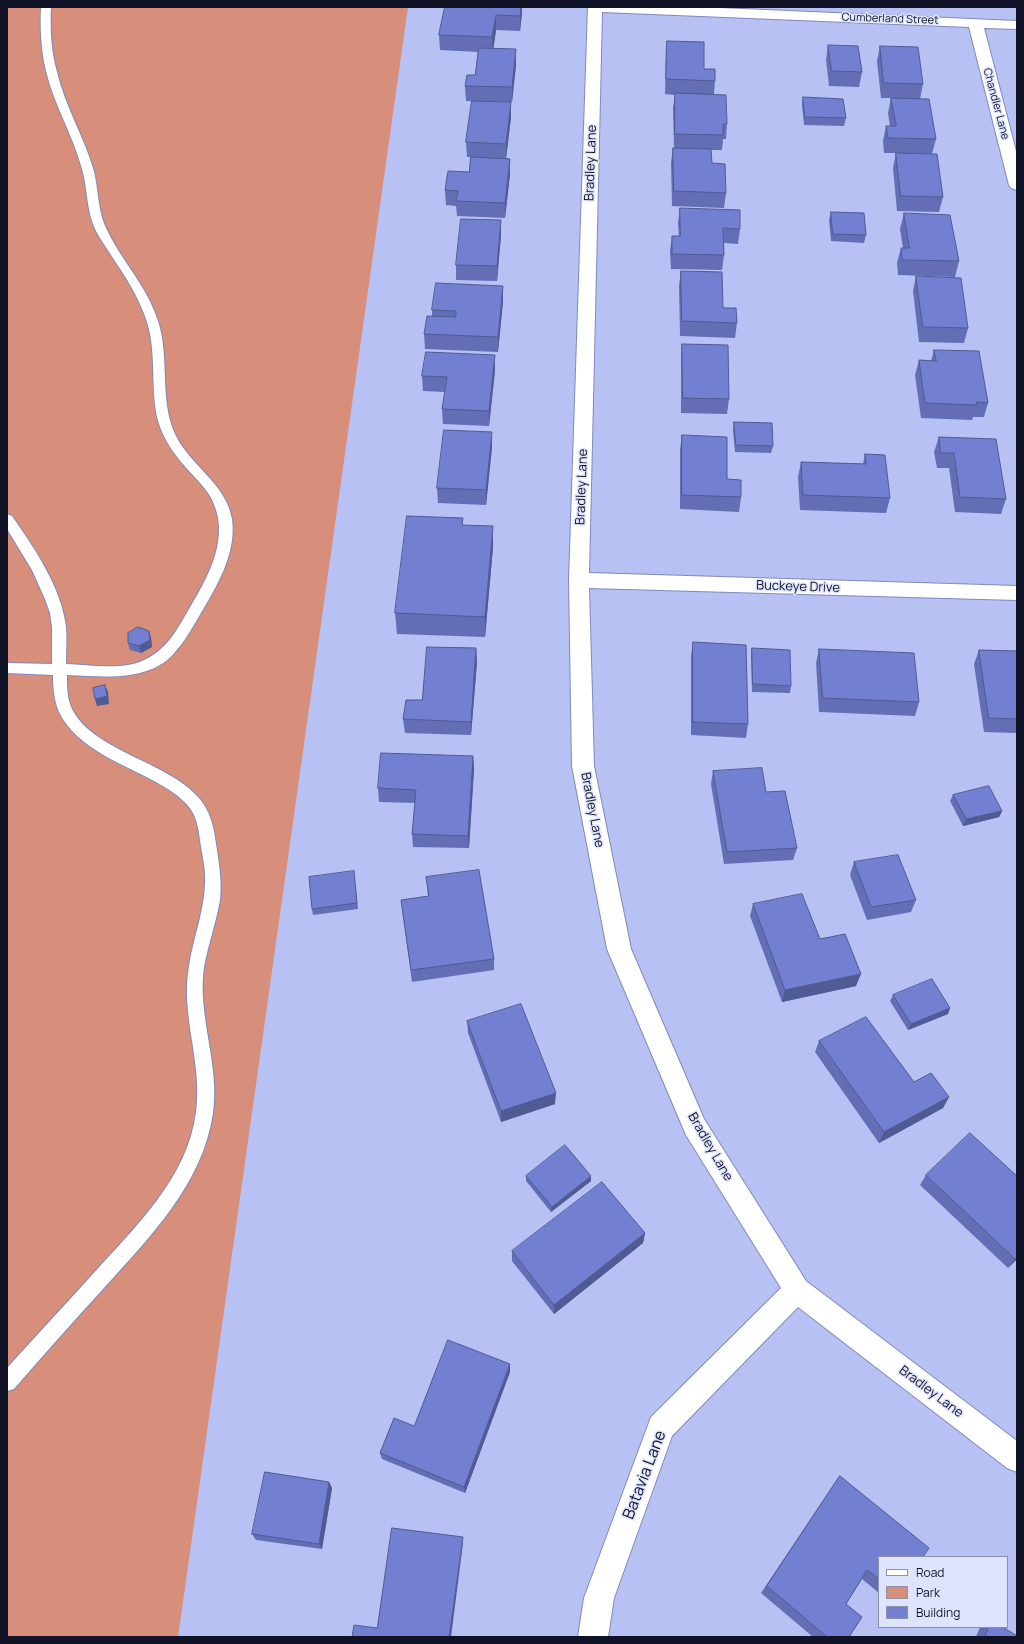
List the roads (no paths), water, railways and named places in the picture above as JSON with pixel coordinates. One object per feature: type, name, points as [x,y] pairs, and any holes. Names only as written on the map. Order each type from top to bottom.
[{"type":"street","name":"Cumberland Street","points":[[595,7],[1017,25]]},
{"type":"street","name":"Bradley Lane","points":[[595,7],[579,580],[584,766],[619,949],[695,1127],[796,1290],[1017,1458]]},
{"type":"street","name":"Chandler Lane","points":[[975,23],[1017,185]]},
{"type":"street","name":"Buckeye Drive","points":[[579,580],[1017,593]]},
{"type":"street","name":"Batavia Lane","points":[[593,1637],[599,1598],[660,1428],[796,1290]]},
{"type":"lane","points":[[7,668],[126,671],[143,667],[152,662],[169,650],[180,636],[212,582],[223,550],[226,526],[223,507],[178,449],[167,428],[162,406],[158,346],[153,325],[140,291],[104,235],[97,220],[93,189],[87,166],[52,76],[45,30],[46,7]]},
{"type":"lane","points":[[7,518],[20,537],[33,561],[56,610],[59,627],[61,691],[64,708],[76,726],[108,749],[147,769],[183,792],[198,807],[203,817],[206,829],[213,887],[208,918],[196,961],[196,1008],[205,1063],[207,1096],[200,1134],[184,1172],[169,1198],[152,1222],[7,1382]]}]
